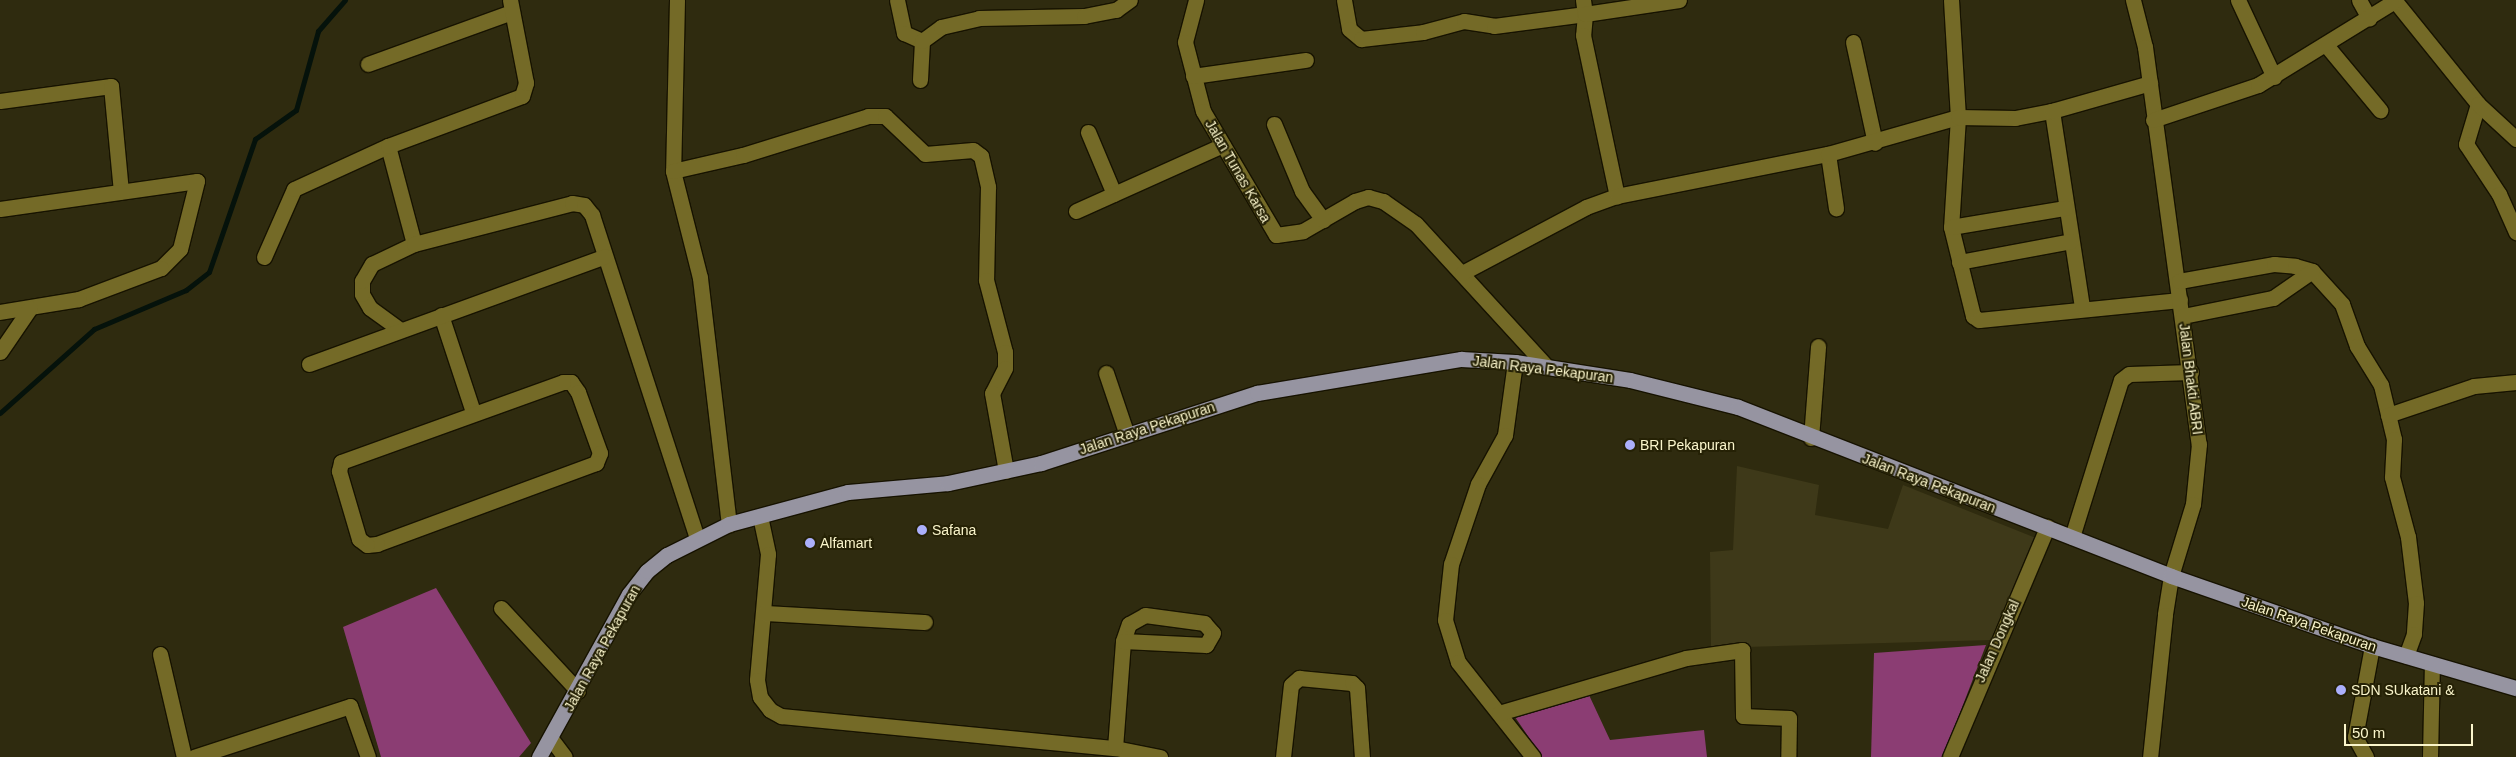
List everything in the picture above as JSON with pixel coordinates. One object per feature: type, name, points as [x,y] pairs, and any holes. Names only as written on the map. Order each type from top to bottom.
[{"type":"main road","name":"Jalan Raya Pekapuran","points":[[538,757],[552,740],[633,588],[667,555],[697,538],[729,524],[848,492],[948,483],[1006,472],[1257,393],[1340,377],[1461,359],[1546,366],[1693,394],[2072,536],[2171,576],[2372,646],[2516,688]]},
{"type":"street","points":[[677,0],[673,171],[700,278],[729,524]]},
{"type":"street","points":[[897,0],[904,33],[922,41]]},
{"type":"street","points":[[922,41],[941,27],[979,18],[1084,16],[1116,10],[1130,0]]},
{"type":"street","name":"Jalan Tunas Karsa","points":[[1196,0],[1185,42],[1193,76],[1210,125],[1276,235],[1303,231],[1355,201],[1368,197],[1384,201],[1416,224],[1546,366]]},
{"type":"street","points":[[1344,0],[1349,29],[1361,39],[1423,32],[1464,21],[1494,26],[1584,7],[1679,0]]},
{"type":"street","points":[[1951,0],[1958,118],[1951,226],[1969,310],[1979,320],[2082,308],[2180,300]]},
{"type":"street","name":"Jalan Bhakti ABRI","points":[[2133,0],[2150,83],[2153,120],[2192,372],[2198,473],[2187,529],[2171,576],[2150,757]]},
{"type":"street","points":[[2238,0],[2274,77]]},
{"type":"street","points":[[2359,0],[2369,18]]},
{"type":"street","points":[[2153,120],[2274,77],[2395,0],[2478,104],[2516,139]]},
{"type":"street","points":[[264,257],[294,189],[388,146],[522,96],[526,83],[511,6],[368,64]]},
{"type":"street","points":[[1584,7],[1583,36],[1617,196]]},
{"type":"street","points":[[920,80],[922,41]]},
{"type":"street","points":[[1853,42],[1876,143]]},
{"type":"street","points":[[2326,45],[2380,110]]},
{"type":"street","points":[[1193,76],[1306,60]]},
{"type":"street","points":[[1462,274],[1586,207],[1617,196],[1828,154],[1876,143],[1958,118],[2015,118],[2052,111],[2150,83]]},
{"type":"street","points":[[0,101],[111,86],[121,192]]},
{"type":"street","points":[[2478,104],[2466,144],[2500,194],[2516,232]]},
{"type":"street","points":[[2052,111],[2064,208],[2082,308]]},
{"type":"street","points":[[673,171],[743,155],[868,116],[885,116],[925,154],[973,150],[982,156],[988,187],[986,280],[1005,352],[1005,368],[992,393],[1006,472]]},
{"type":"street","points":[[1274,124],[1302,192],[1323,220]]},
{"type":"street","points":[[1088,132],[1114,194]]},
{"type":"street","points":[[1076,211],[1223,144]]},
{"type":"street","points":[[388,146],[414,244]]},
{"type":"street","points":[[1828,154],[1836,208]]},
{"type":"street","points":[[0,209],[197,181],[180,249],[160,268],[80,298],[0,312]]},
{"type":"street","points":[[399,329],[370,308],[362,281],[372,264],[414,244],[572,203],[584,205],[592,215],[697,538]]},
{"type":"street","points":[[1951,226],[2064,208]]},
{"type":"street","points":[[1959,262],[2071,241]]},
{"type":"street","points":[[309,364],[399,329],[605,256]]},
{"type":"street","points":[[2179,281],[2274,264],[2312,271],[2342,304],[2356,346],[2381,385],[2394,439],[2392,476],[2408,537],[2416,603],[2414,634],[2406,656]]},
{"type":"street","points":[[2183,316],[2273,298],[2312,271]]},
{"type":"street","points":[[0,352],[30,308]]},
{"type":"street","points":[[441,315],[473,412]]},
{"type":"street","points":[[1811,438],[1818,346]]},
{"type":"street","points":[[1515,362],[1505,435],[1478,484],[1452,564],[1445,620],[1458,662],[1533,757]]},
{"type":"street","points":[[2072,536],[2121,380],[2129,374],[2192,372]]},
{"type":"street","points":[[1106,373],[1127,435]]},
{"type":"street","points":[[571,382],[578,392],[600,459],[377,544],[359,539],[339,471],[341,462],[473,412],[571,382]]},
{"type":"street","points":[[2388,415],[2474,386],[2516,382]]},
{"type":"street","points":[[760,516],[768,554],[757,680],[760,697],[781,716],[1115,748],[1160,757]]},
{"type":"street","name":"Jalan Dongkal","points":[[1950,757],[2046,527]]},
{"type":"street","points":[[502,608],[578,691]]},
{"type":"street","points":[[764,614],[925,622]]},
{"type":"street","points":[[1115,748],[1123,641],[1129,624],[1145,615],[1204,623],[1213,633],[1206,645],[1123,641]]},
{"type":"street","points":[[2366,757],[2355,737],[2372,646]]},
{"type":"street","points":[[1499,713],[1686,658],[1742,650],[1742,716],[1789,718],[1788,757]]},
{"type":"street","points":[[160,654],[184,757]]},
{"type":"street","points":[[2430,757],[2432,664]]},
{"type":"street","points":[[1283,757],[1291,685],[1299,678],[1352,683],[1358,688],[1362,757]]},
{"type":"street","points":[[194,757],[225,752],[350,706],[368,757]]},
{"type":"street","points":[[552,740],[566,757]]},
{"type":"shaded area","points":[[1737,466],[1819,485],[1815,515],[1888,529],[1903,485],[2036,538],[1991,640],[1711,648],[1710,552],[1733,550]]},
{"type":"shaded area","points":[[436,588],[531,743],[519,757],[381,757],[343,627]]},
{"type":"shaded area","points":[[1986,645],[1943,757],[1871,757],[1874,653]]},
{"type":"shaded area","points":[[1589,695],[1610,740],[1704,730],[1707,757],[1542,757],[1515,717]]},
{"type":"waterway","points":[[0,413],[94,329],[186,290],[209,272],[255,139],[296,110],[318,31],[345,0]]},
{"type":"place","name":"BRI Pekapuran","points":[[1630,445]]},
{"type":"place","name":"Safana","points":[[922,530]]},
{"type":"place","name":"Alfamart","points":[[810,543]]},
{"type":"place","name":"SDN SUkatani &","points":[[2341,690]]}]
